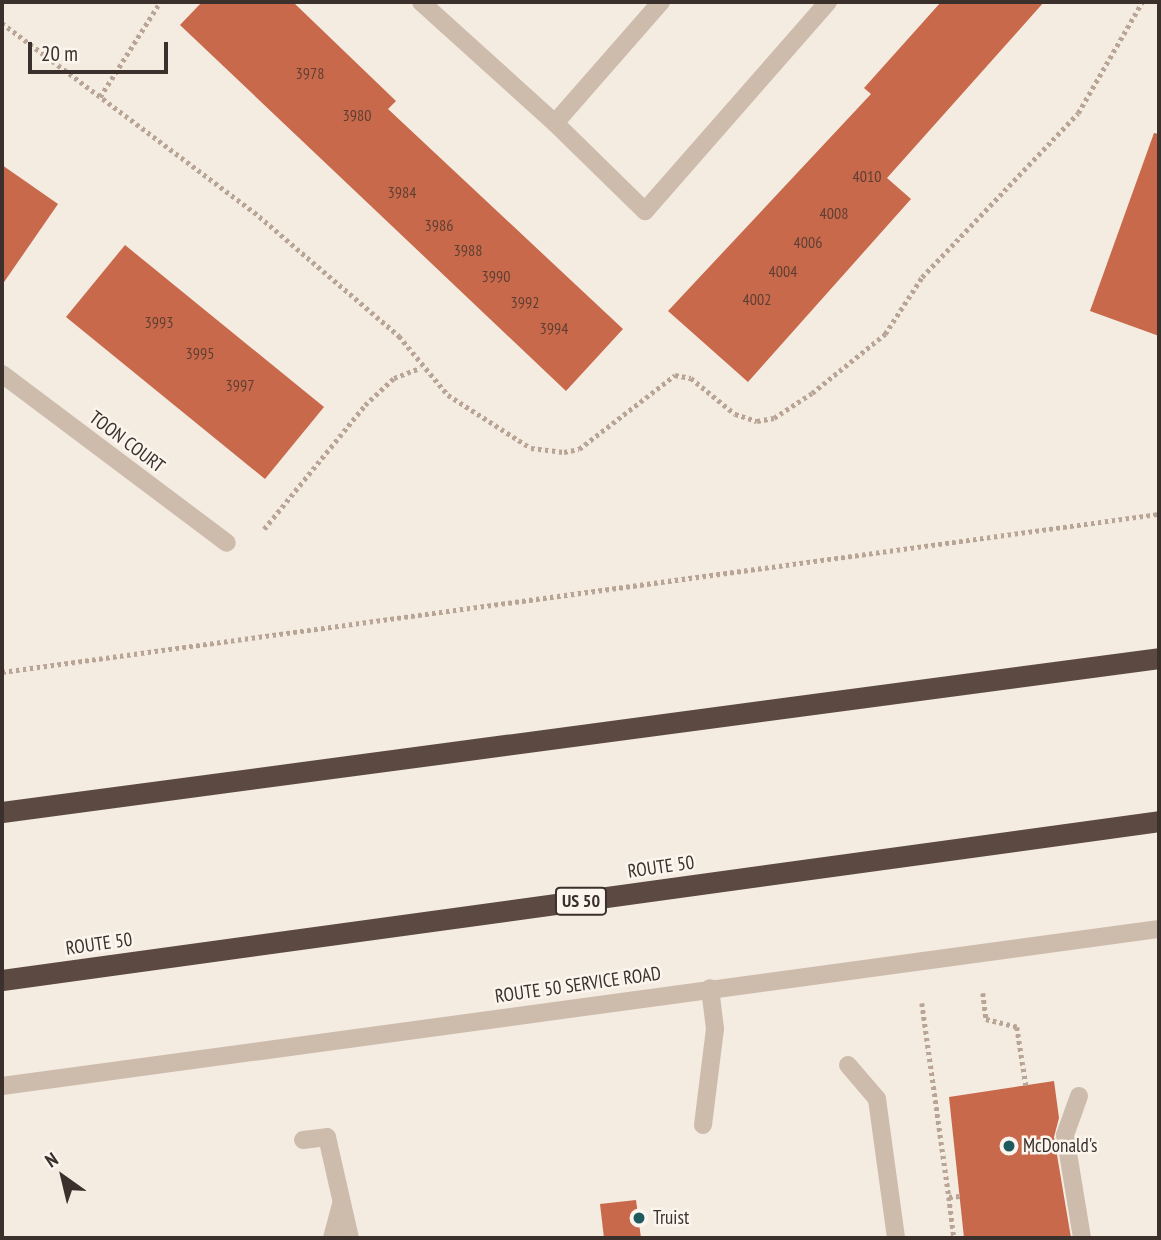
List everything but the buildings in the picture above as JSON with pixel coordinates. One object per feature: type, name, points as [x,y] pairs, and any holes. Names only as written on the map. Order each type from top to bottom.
[{"type":"highway","points":[[2,812],[1159,658]]},
{"type":"highway","name":"ROUTE 50","points":[[2,980],[1159,821]]},
{"type":"street","points":[[421,2],[555,123],[645,211],[828,2]]},
{"type":"street","points":[[555,123],[661,2]]},
{"type":"street","name":"TOON COURT","points":[[2,373],[227,543]]},
{"type":"street","name":"ROUTE 50 SERVICE ROAD","points":[[2,1086],[1159,929]]},
{"type":"street","points":[[703,1125],[715,1029],[710,988]]},
{"type":"street","points":[[848,1065],[877,1099],[896,1238]]},
{"type":"street","points":[[1079,1096],[1065,1135],[1082,1238]]},
{"type":"street","points":[[303,1140],[327,1137],[342,1186],[350,1238]]},
{"type":"street","points":[[332,1238],[342,1186]]},
{"type":"path","points":[[100,97],[160,2]]},
{"type":"path","points":[[2,23],[254,212],[399,336],[420,368],[448,395],[542,450],[579,449],[675,375],[691,378],[735,414],[774,418],[885,334],[922,276],[1078,113],[1142,2]]},
{"type":"path","points":[[264,529],[365,405],[394,378],[420,368]]},
{"type":"path","points":[[2,672],[1159,514]]},
{"type":"path","points":[[983,993],[986,1019],[1017,1027],[1026,1085]]},
{"type":"path","points":[[922,1003],[954,1238]]},
{"type":"path","points":[[949,1197],[960,1196]]},
{"type":"place","name":"McDonald's","points":[[1009,1146]]},
{"type":"place","name":"Truist","points":[[639,1218]]}]
